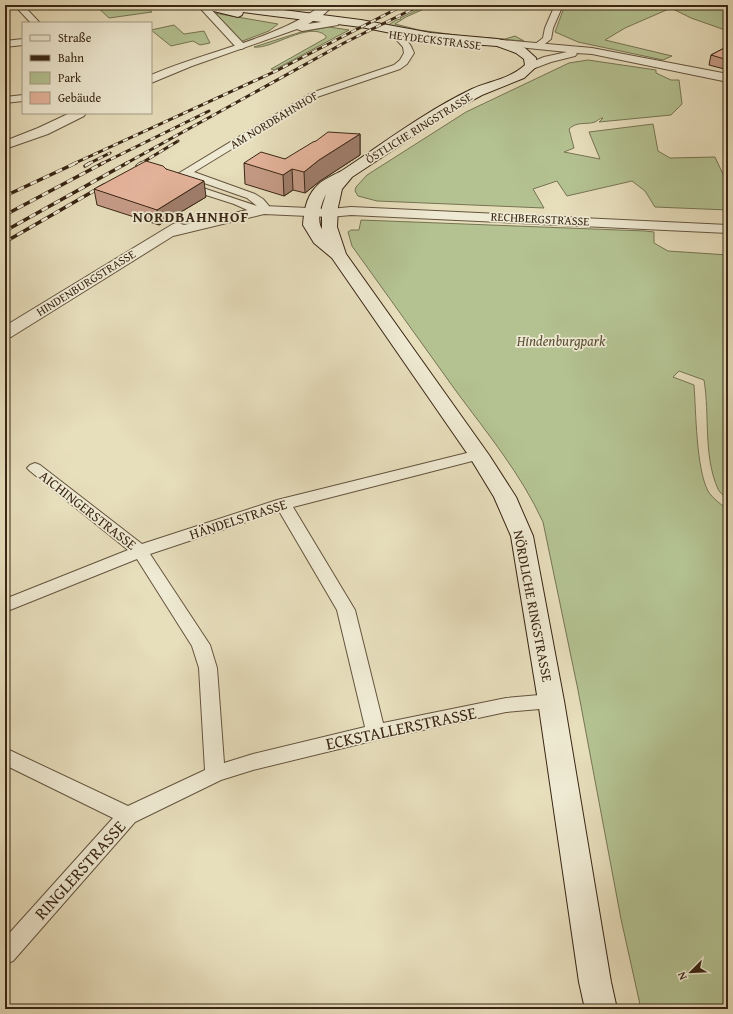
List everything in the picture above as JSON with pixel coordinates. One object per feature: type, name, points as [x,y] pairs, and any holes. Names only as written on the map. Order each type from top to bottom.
[{"type":"main road","points":[[202,5],[243,14],[305,18]]},
{"type":"main road","points":[[225,5],[305,18]]},
{"type":"main road","name":"HEYDECKSTRASSE","points":[[305,18],[353,22],[426,37],[491,42],[524,50]]},
{"type":"main road","name":"HEYDECKSTRASSE","points":[[305,18],[425,41],[478,44],[503,52],[524,50]]},
{"type":"main road","points":[[524,50],[530,58],[531,66]]},
{"type":"main road","name":"ÖSTLICHE RINGSTRASSE","points":[[314,209],[317,195],[321,189],[347,174],[404,135],[493,85],[516,69],[524,50]]},
{"type":"main road","name":"ÖSTLICHE RINGSTRASSE","points":[[493,85],[511,79],[527,71],[531,66]]},
{"type":"main road","name":"ÖSTLICHE RINGSTRASSE","points":[[330,210],[335,188],[347,174]]},
{"type":"main road","name":"NÖRDLICHE RINGSTRASSE","points":[[314,209],[311,225],[315,233],[320,240],[338,254]]},
{"type":"main road","name":"NÖRDLICHE RINGSTRASSE","points":[[330,210],[329,227],[338,254],[479,455],[505,497],[522,536],[551,701],[600,1009]]},
{"type":"street","points":[[18,5],[35,22]]},
{"type":"street","points":[[202,5],[241,46]]},
{"type":"street","points":[[282,33],[305,18],[318,5]]},
{"type":"street","points":[[263,39],[331,5],[342,17],[353,22]]},
{"type":"street","name":"ÖSTLICHE RINGSTRASSE","points":[[524,50],[546,39],[559,5]]},
{"type":"street","points":[[152,79],[182,66],[282,33],[316,25],[334,23]]},
{"type":"street","name":"AM NORDBAHNHOF","points":[[257,208],[172,181],[314,95],[397,67],[404,62],[409,53],[407,46],[398,37]]},
{"type":"street","points":[[5,44],[22,42]]},
{"type":"street","name":"HEYDECKSTRASSE","points":[[491,42],[524,50],[578,54],[668,66]]},
{"type":"street","name":"HEYDECKSTRASSE","points":[[524,50],[612,54],[728,78]]},
{"type":"street","points":[[531,66],[548,59],[578,54]]},
{"type":"street","points":[[5,100],[22,98]]},
{"type":"street","points":[[5,145],[47,130],[78,114]]},
{"type":"street","points":[[186,173],[252,196],[259,201],[257,208]]},
{"type":"street","name":"HINDENBURGSTRASSE","points":[[5,333],[168,233],[187,224],[257,208],[330,210]]},
{"type":"street","name":"RECHBERGSTRASSE","points":[[330,210],[728,229]]},
{"type":"street","name":"HÄNDELSTRASSE","points":[[5,606],[140,551],[283,504],[479,455]]},
{"type":"street","name":"AICHINGERSTRASSE","points":[[35,468],[140,551],[201,645],[208,668],[215,774]]},
{"type":"street","points":[[283,504],[346,610],[376,732]]},
{"type":"street","name":"ECKSTALLERSTRASSE","points":[[253,762],[376,732],[506,705],[551,701]]},
{"type":"street","points":[[5,756],[128,816]]},
{"type":"street","name":"RINGLERSTRASSE","points":[[5,954],[128,816],[215,774],[253,762]]},
{"type":"green space","points":[[95,5],[144,5],[152,12],[109,18]]},
{"type":"green space","points":[[428,5],[433,5],[406,17],[395,24],[419,30],[463,36],[505,39],[515,36],[524,41],[433,34],[387,26],[396,20],[401,19],[400,18]]},
{"type":"green space","points":[[565,5],[683,5],[694,7],[728,5],[728,31],[691,18],[671,8],[625,28],[605,40],[672,56],[663,60],[578,42],[555,32]]},
{"type":"green space","points":[[214,13],[278,24],[269,31],[240,42]]},
{"type":"green space","points":[[174,25],[184,34],[204,31],[210,43],[200,45],[193,41],[171,46],[152,30]]},
{"type":"green space","points":[[329,27],[349,30],[274,70],[271,69],[326,38],[326,36],[319,32],[310,31],[261,47],[254,47],[301,32]]},
{"type":"green space","points":[[588,60],[656,70],[656,73],[671,80],[679,80],[682,104],[671,115],[599,122],[602,118],[592,123],[575,125],[569,129],[574,148],[564,152],[600,159],[589,132],[653,124],[658,151],[670,158],[715,157],[728,185],[728,210],[655,207],[645,191],[632,181],[567,196],[557,181],[533,189],[544,208],[377,201],[358,196],[355,191],[356,187],[367,175],[466,112],[569,63]]},
{"type":"green space","name":"Hindenburgpark","points":[[361,220],[645,231],[654,232],[654,243],[668,251],[728,255],[728,500],[718,489],[710,463],[704,380],[679,371],[673,377],[694,385],[699,454],[704,481],[710,494],[728,510],[728,1009],[641,1009],[621,919],[578,690],[543,522],[524,487],[503,454],[352,246],[348,232],[351,230],[359,230]]},
{"type":"building","points":[[728,46],[728,60],[711,55]]},
{"type":"building","points":[[328,132],[360,134],[319,160],[304,172],[292,169],[283,175],[244,163],[261,152],[285,159],[316,141]]},
{"type":"building","points":[[146,161],[204,181],[157,210],[94,189]]},
{"type":"railway","points":[[73,164],[276,71],[404,5]]},
{"type":"railway","points":[[125,164],[344,43],[421,5]]},
{"type":"railway","points":[[103,163],[209,111]]},
{"type":"railway","points":[[140,164],[178,141]]},
{"type":"railway","points":[[90,163],[110,153]]},
{"type":"railway","points":[[5,196],[76,163]]},
{"type":"railway","points":[[85,166],[90,163]]},
{"type":"railway","points":[[5,215],[103,163]]},
{"type":"railway","points":[[5,231],[127,163]]},
{"type":"railway","points":[[137,166],[141,163]]},
{"type":"railway","points":[[5,242],[104,185]]},
{"type":"district","name":"NORDBAHNHOF","points":[[191,217]]}]
